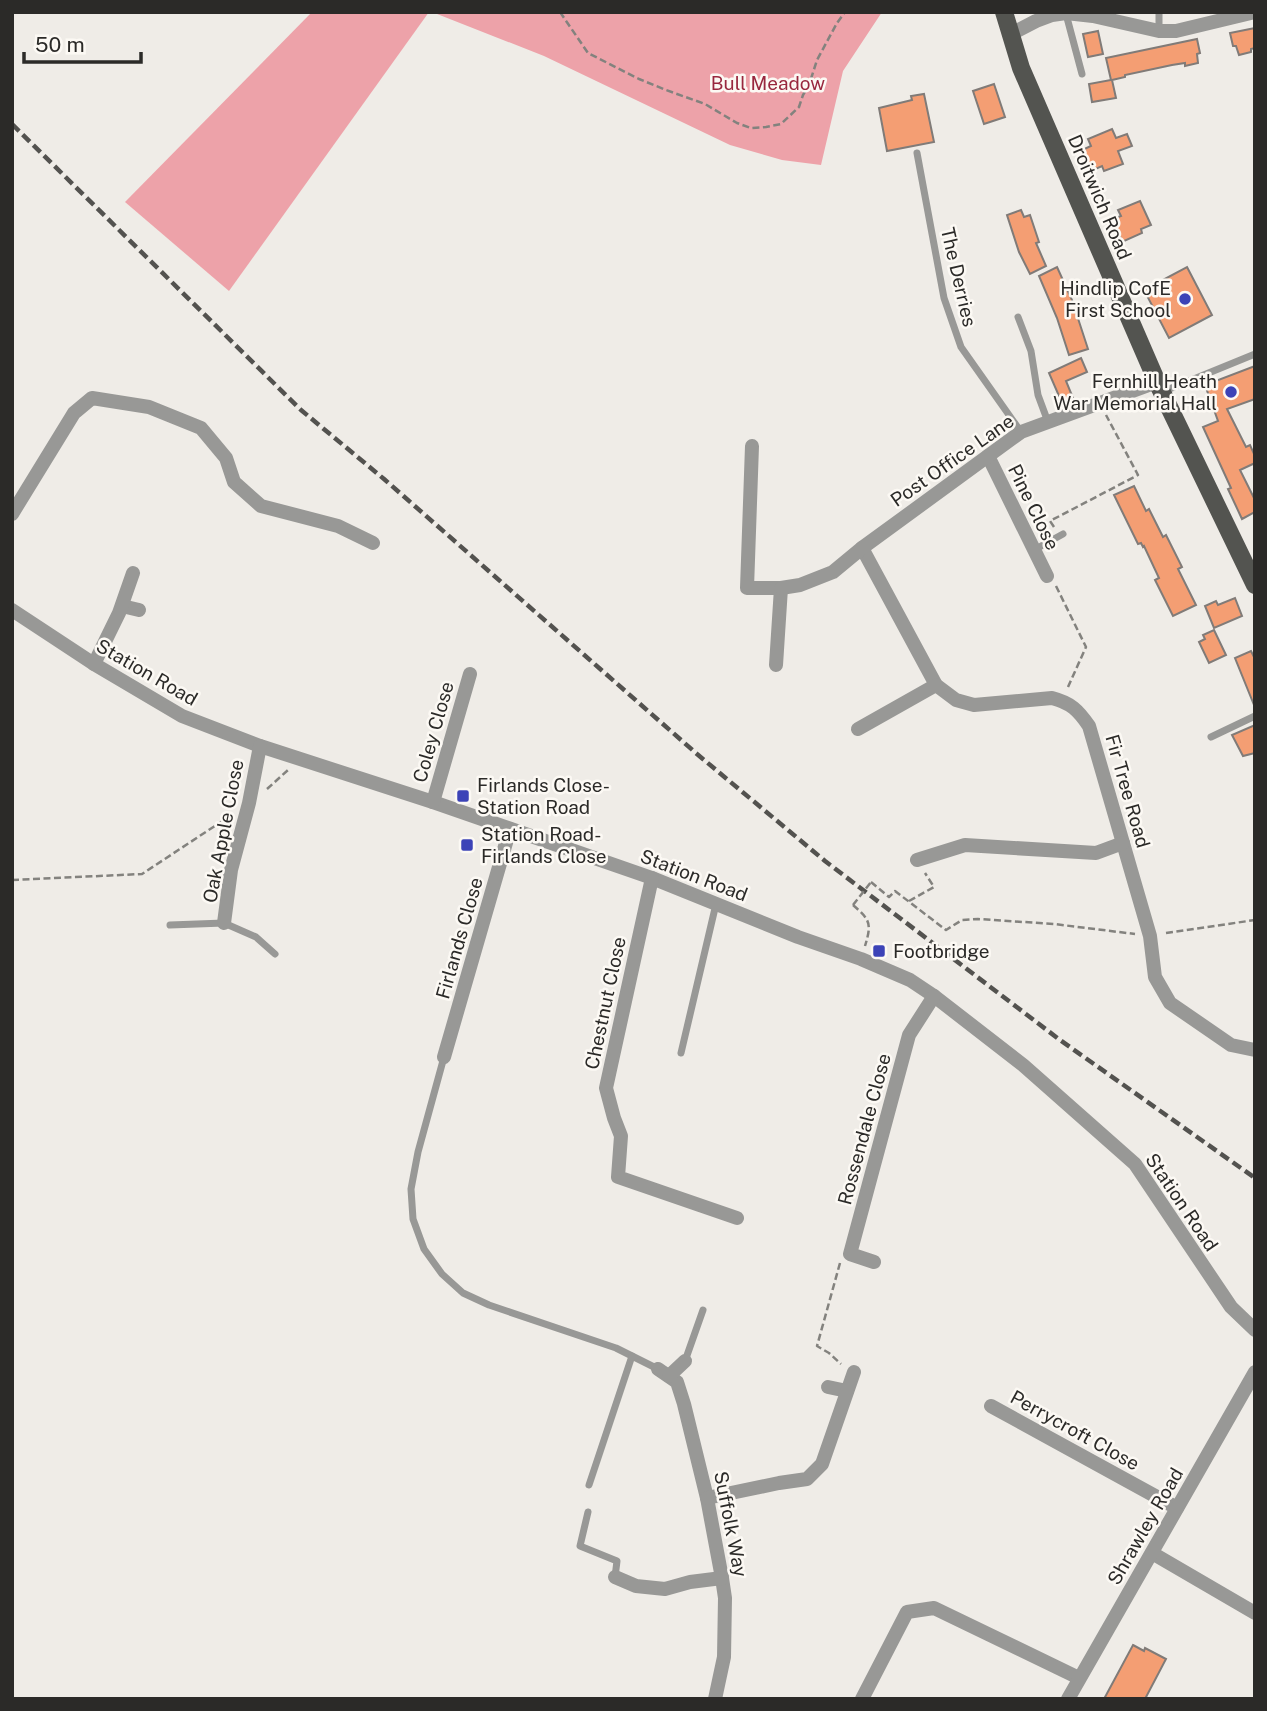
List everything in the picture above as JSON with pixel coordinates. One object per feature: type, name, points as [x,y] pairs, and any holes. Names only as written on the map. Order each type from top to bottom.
[{"type":"main road","name":"Droitwich Road","points":[[1004,12],[1021,68],[1159,387],[1255,585]]},
{"type":"street","points":[[1010,34],[1036,21],[1066,13],[1093,16],[1159,31],[1176,31],[1255,12]]},
{"type":"street","name":"Post Office Lane","points":[[752,446],[747,588],[781,588],[800,585],[833,572],[1021,432],[1100,403],[1159,387]]},
{"type":"street","points":[[12,514],[74,413],[93,398],[149,407],[201,428],[226,458],[234,482],[261,506],[338,526],[373,543]]},
{"type":"street","name":"Pine Close","points":[[988,456],[1047,576]]},
{"type":"street","points":[[862,548],[936,685],[956,700],[974,705],[1052,698],[1062,701]]},
{"type":"street","points":[[94,664],[133,573]]},
{"type":"street","points":[[776,665],[781,588]]},
{"type":"street","points":[[121,606],[139,610]]},
{"type":"street","name":"Station Road","points":[[12,610],[94,664],[181,716],[260,747],[433,802],[652,878],[910,980],[1023,1065],[1135,1164],[1231,1307],[1255,1330]]},
{"type":"street","name":"Coley Close","points":[[433,802],[470,674]]},
{"type":"street","points":[[858,729],[936,685]]},
{"type":"street","name":"Fir Tree Road","points":[[1062,701],[1078,710],[1090,726],[1150,936],[1155,977],[1170,1003],[1231,1045],[1255,1050]]},
{"type":"street","name":"Oak Apple Close","points":[[224,923],[231,870],[249,803],[260,747]]},
{"type":"street","name":"Firlands Close","points":[[444,1057],[510,830]]},
{"type":"street","points":[[917,860],[965,845],[1096,853],[1123,844]]},
{"type":"street","name":"Chestnut Close","points":[[652,878],[606,1088],[621,1136],[618,1177],[737,1218]]},
{"type":"street","name":"Rossendale Close","points":[[849,1254],[909,1035],[934,996]]},
{"type":"street","points":[[849,1254],[874,1262]]},
{"type":"street","points":[[664,1373],[685,1361]]},
{"type":"street","points":[[707,1498],[807,1479],[822,1464],[854,1372]]},
{"type":"street","name":"Shrawley Road","points":[[1068,1699],[1255,1372]]},
{"type":"street","name":"Suffolk Way","points":[[664,1373],[677,1382],[707,1498],[722,1578],[725,1598],[724,1657],[715,1699]]},
{"type":"street","points":[[828,1387],[848,1391]]},
{"type":"street","name":"Perrycroft Close","points":[[991,1406],[1177,1508]]},
{"type":"street","points":[[1152,1553],[1255,1613]]},
{"type":"street","points":[[615,1577],[636,1586],[665,1589],[690,1582],[722,1578]]},
{"type":"street","points":[[862,1699],[907,1612],[934,1608],[1079,1678]]},
{"type":"lane","points":[[1159,12],[1159,31]]},
{"type":"lane","points":[[1066,13],[1082,74]]},
{"type":"lane","name":"The Derries","points":[[917,153],[944,298],[961,347],[1021,432]]},
{"type":"lane","points":[[1018,317],[1031,351],[1038,395],[1048,422]]},
{"type":"lane","points":[[1159,387],[1255,354]]},
{"type":"lane","points":[[1034,550],[1061,535]]},
{"type":"lane","points":[[1210,737],[1255,716]]},
{"type":"lane","points":[[681,1053],[716,904]]},
{"type":"lane","points":[[170,925],[224,923],[248,932],[275,954]]},
{"type":"lane","points":[[444,1057],[418,1152],[411,1189],[413,1219],[424,1249],[442,1274],[463,1293],[489,1305],[616,1348],[664,1373]]},
{"type":"lane","points":[[685,1361],[703,1310]]},
{"type":"lane","points":[[589,1485],[632,1356]]},
{"type":"lane","points":[[589,1512],[580,1546],[617,1561],[615,1577]]},
{"type":"path","points":[[560,12],[588,53],[600,61],[705,104],[751,128],[759,128],[780,124],[799,107],[817,60],[845,12]]},
{"type":"path","points":[[1061,535],[1050,521],[1139,475],[1100,403]]},
{"type":"path","points":[[1047,576],[1056,585],[1086,647],[1062,701]]},
{"type":"path","points":[[12,880],[142,874],[249,803],[300,758]]},
{"type":"path","points":[[909,901],[934,887],[917,860]]},
{"type":"path","points":[[861,959],[870,930],[868,919],[853,905],[871,882],[890,897],[895,891],[946,930],[962,920],[978,919],[1054,924],[1150,936],[1255,919]]},
{"type":"path","points":[[849,1254],[841,1259],[817,1346],[854,1372]]},
{"type":"green space","points":[[312,12],[429,12],[229,291],[125,202]]},
{"type":"green space","name":"Bull Meadow","points":[[432,12],[882,12],[843,71],[821,165],[782,160],[730,145],[544,56]]},
{"type":"building","points":[[1255,28],[1255,48],[1239,55],[1236,46],[1233,46],[1230,33]]},
{"type":"building","points":[[1098,31],[1103,54],[1088,57],[1083,34]]},
{"type":"building","points":[[1197,39],[1200,53],[1197,54],[1198,63],[1172,65],[1125,75],[1112,80],[1116,98],[1092,102],[1089,84],[1111,80],[1106,58]]},
{"type":"building","points":[[994,84],[1005,117],[984,124],[973,91]]},
{"type":"building","points":[[924,94],[934,142],[887,151],[879,108],[912,100],[911,96]]},
{"type":"building","points":[[1112,129],[1116,138],[1127,134],[1132,146],[1118,151],[1123,164],[1104,171],[1102,166],[1091,171],[1082,150],[1091,146],[1088,139]]},
{"type":"building","points":[[1140,201],[1151,225],[1141,229],[1142,233],[1122,242],[1118,231],[1110,234],[1106,222],[1121,216],[1118,210]]},
{"type":"building","points":[[1021,210],[1024,217],[1030,215],[1039,242],[1036,243],[1046,266],[1030,274],[1019,252],[1007,215]]},
{"type":"building","points":[[1057,267],[1072,300],[1088,349],[1069,355],[1039,276]]},
{"type":"building","points":[[1187,267],[1212,315],[1169,338],[1144,290]]},
{"type":"building","points":[[1081,358],[1087,372],[1066,381],[1073,398],[1062,403],[1049,373]]},
{"type":"building","points":[[1255,366],[1255,399],[1227,409],[1246,447],[1250,445],[1255,456],[1255,463],[1240,470],[1255,500],[1255,512],[1242,519],[1203,427],[1218,421],[1205,385]]},
{"type":"building","points":[[1134,486],[1146,511],[1149,509],[1163,537],[1166,535],[1182,567],[1178,569],[1196,605],[1173,616],[1155,580],[1159,578],[1144,546],[1138,544],[1114,495]]},
{"type":"building","points":[[1235,598],[1242,616],[1214,628],[1205,606],[1216,601],[1218,605]]},
{"type":"building","points":[[1214,630],[1226,655],[1209,663],[1199,642],[1205,639],[1203,635]]},
{"type":"building","points":[[1251,651],[1255,659],[1254,705],[1235,658]]},
{"type":"building","points":[[1255,725],[1255,753],[1243,756],[1232,735]]},
{"type":"building","points":[[1133,1645],[1166,1659],[1145,1699],[1104,1699]]},
{"type":"railway","points":[[12,124],[301,410],[384,479],[697,754],[825,861],[1060,1040],[1255,1178]]},
{"type":"place","name":"Hindlip CofE First School","points":[[1185,299]]},
{"type":"place","name":"Fernhill Heath War Memorial Hall","points":[[1231,392]]},
{"type":"place","name":"Firlands Close- Station Road","points":[[463,796]]},
{"type":"place","name":"Station Road- Firlands Close","points":[[467,845]]},
{"type":"place","name":"Footbridge","points":[[879,951]]}]
